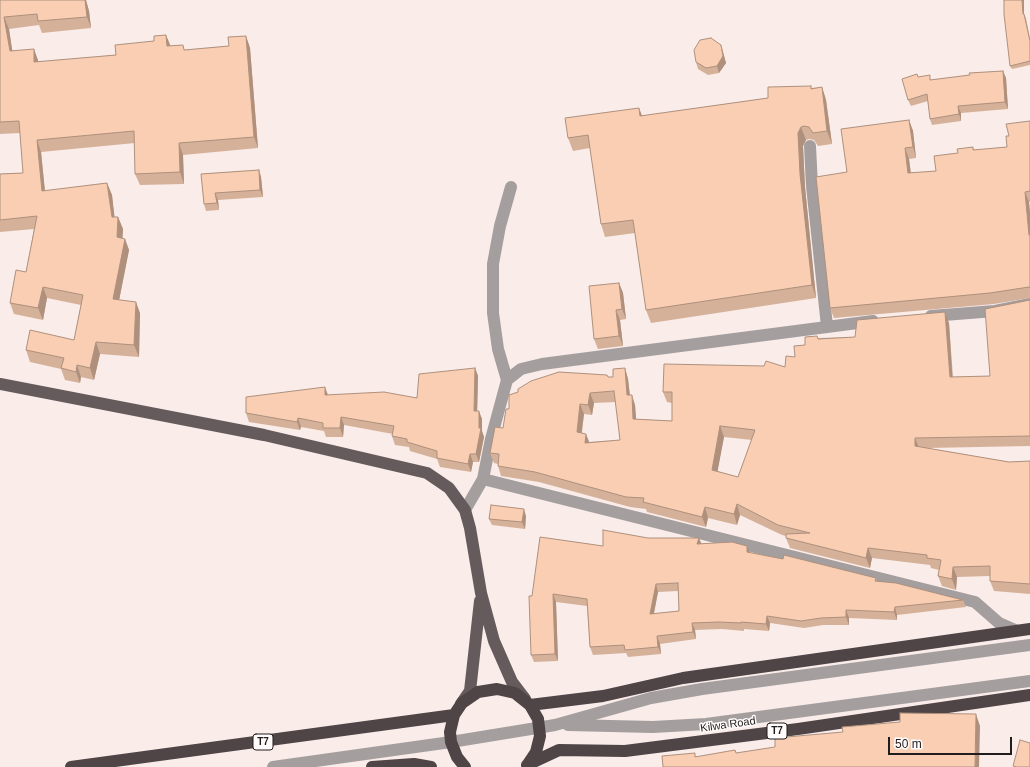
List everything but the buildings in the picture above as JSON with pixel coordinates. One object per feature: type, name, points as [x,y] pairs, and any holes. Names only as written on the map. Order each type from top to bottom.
[{"type":"highway","points":[[530,705],[603,696],[684,678],[1030,628]]},
{"type":"highway","name":"T7","points":[[465,767],[457,757],[452,742],[450,732],[454,715],[462,703],[478,692],[497,689],[515,693],[530,705],[538,720],[540,736],[536,752],[526,766]]},
{"type":"highway","name":"Kilwa Road","points":[[526,766],[559,750],[625,751],[798,729],[1030,695]]},
{"type":"highway","name":"T7","points":[[71,767],[454,715]]},
{"type":"highway","points":[[372,767],[414,764],[431,767]]},
{"type":"main road","points":[[0,384],[264,435],[427,473],[450,488],[465,510],[470,528],[481,593],[494,641],[512,682],[530,705]]},
{"type":"main road","points":[[454,715],[470,691],[481,593]]},
{"type":"lane","points":[[810,146],[812,186],[827,326]]},
{"type":"lane","points":[[465,510],[483,479],[491,439],[507,380],[498,349],[493,313],[493,264],[500,226],[511,187]]},
{"type":"lane","points":[[921,316],[995,311],[1030,304]]},
{"type":"lane","points":[[507,380],[521,369],[542,364],[882,320]]},
{"type":"lane","points":[[483,479],[975,602],[1000,624],[1015,630]]},
{"type":"lane","points":[[273,767],[452,742],[539,728],[555,725],[651,698],[1030,645]]},
{"type":"lane","points":[[555,725],[653,727],[706,724],[1030,681]]}]
